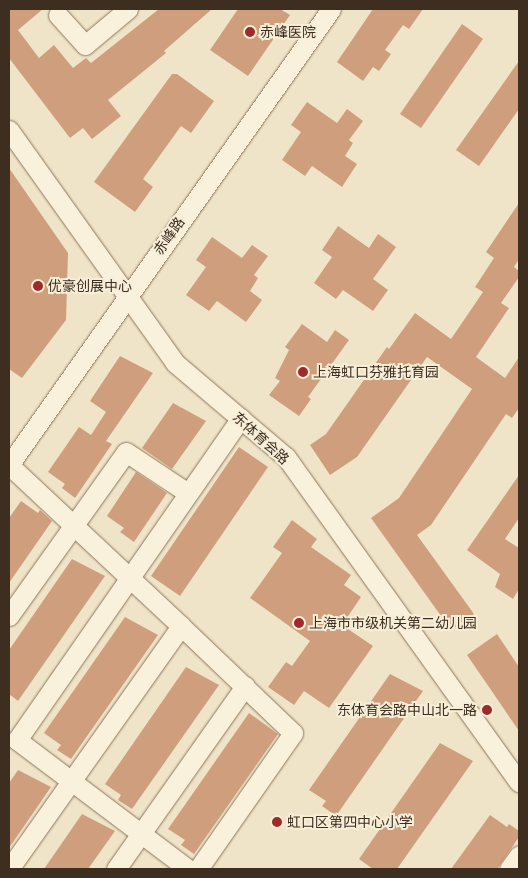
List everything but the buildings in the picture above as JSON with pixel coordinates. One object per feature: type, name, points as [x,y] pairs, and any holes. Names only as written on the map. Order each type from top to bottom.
[{"type":"street","points":[[58,14],[85,45],[128,9]]},
{"type":"street","name":"赤峰路","points":[[9,465],[331,9]]},
{"type":"street","name":"东体育会路","points":[[9,130],[155,338],[188,376],[286,457],[519,782]]},
{"type":"street","points":[[188,869],[71,781],[13,746],[241,418]]},
{"type":"street","points":[[9,616],[126,452],[188,493]]},
{"type":"street","points":[[9,465],[293,733],[198,869]]},
{"type":"street","points":[[9,869],[181,626]]},
{"type":"street","points":[[116,869],[245,686]]},
{"type":"street","points":[[509,869],[519,855]]},
{"type":"place","name":"赤峰医院","points":[[250,32]]},
{"type":"place","name":"优豪创展中心","points":[[38,286]]},
{"type":"place","name":"上海虹口芬雅托育园","points":[[303,372]]},
{"type":"place","name":"上海市市级机关第二幼儿园","points":[[299,623]]},
{"type":"place","name":"东体育会路中山北一路","points":[[487,710]]},
{"type":"place","name":"虹口区第四中心小学","points":[[277,822]]}]
